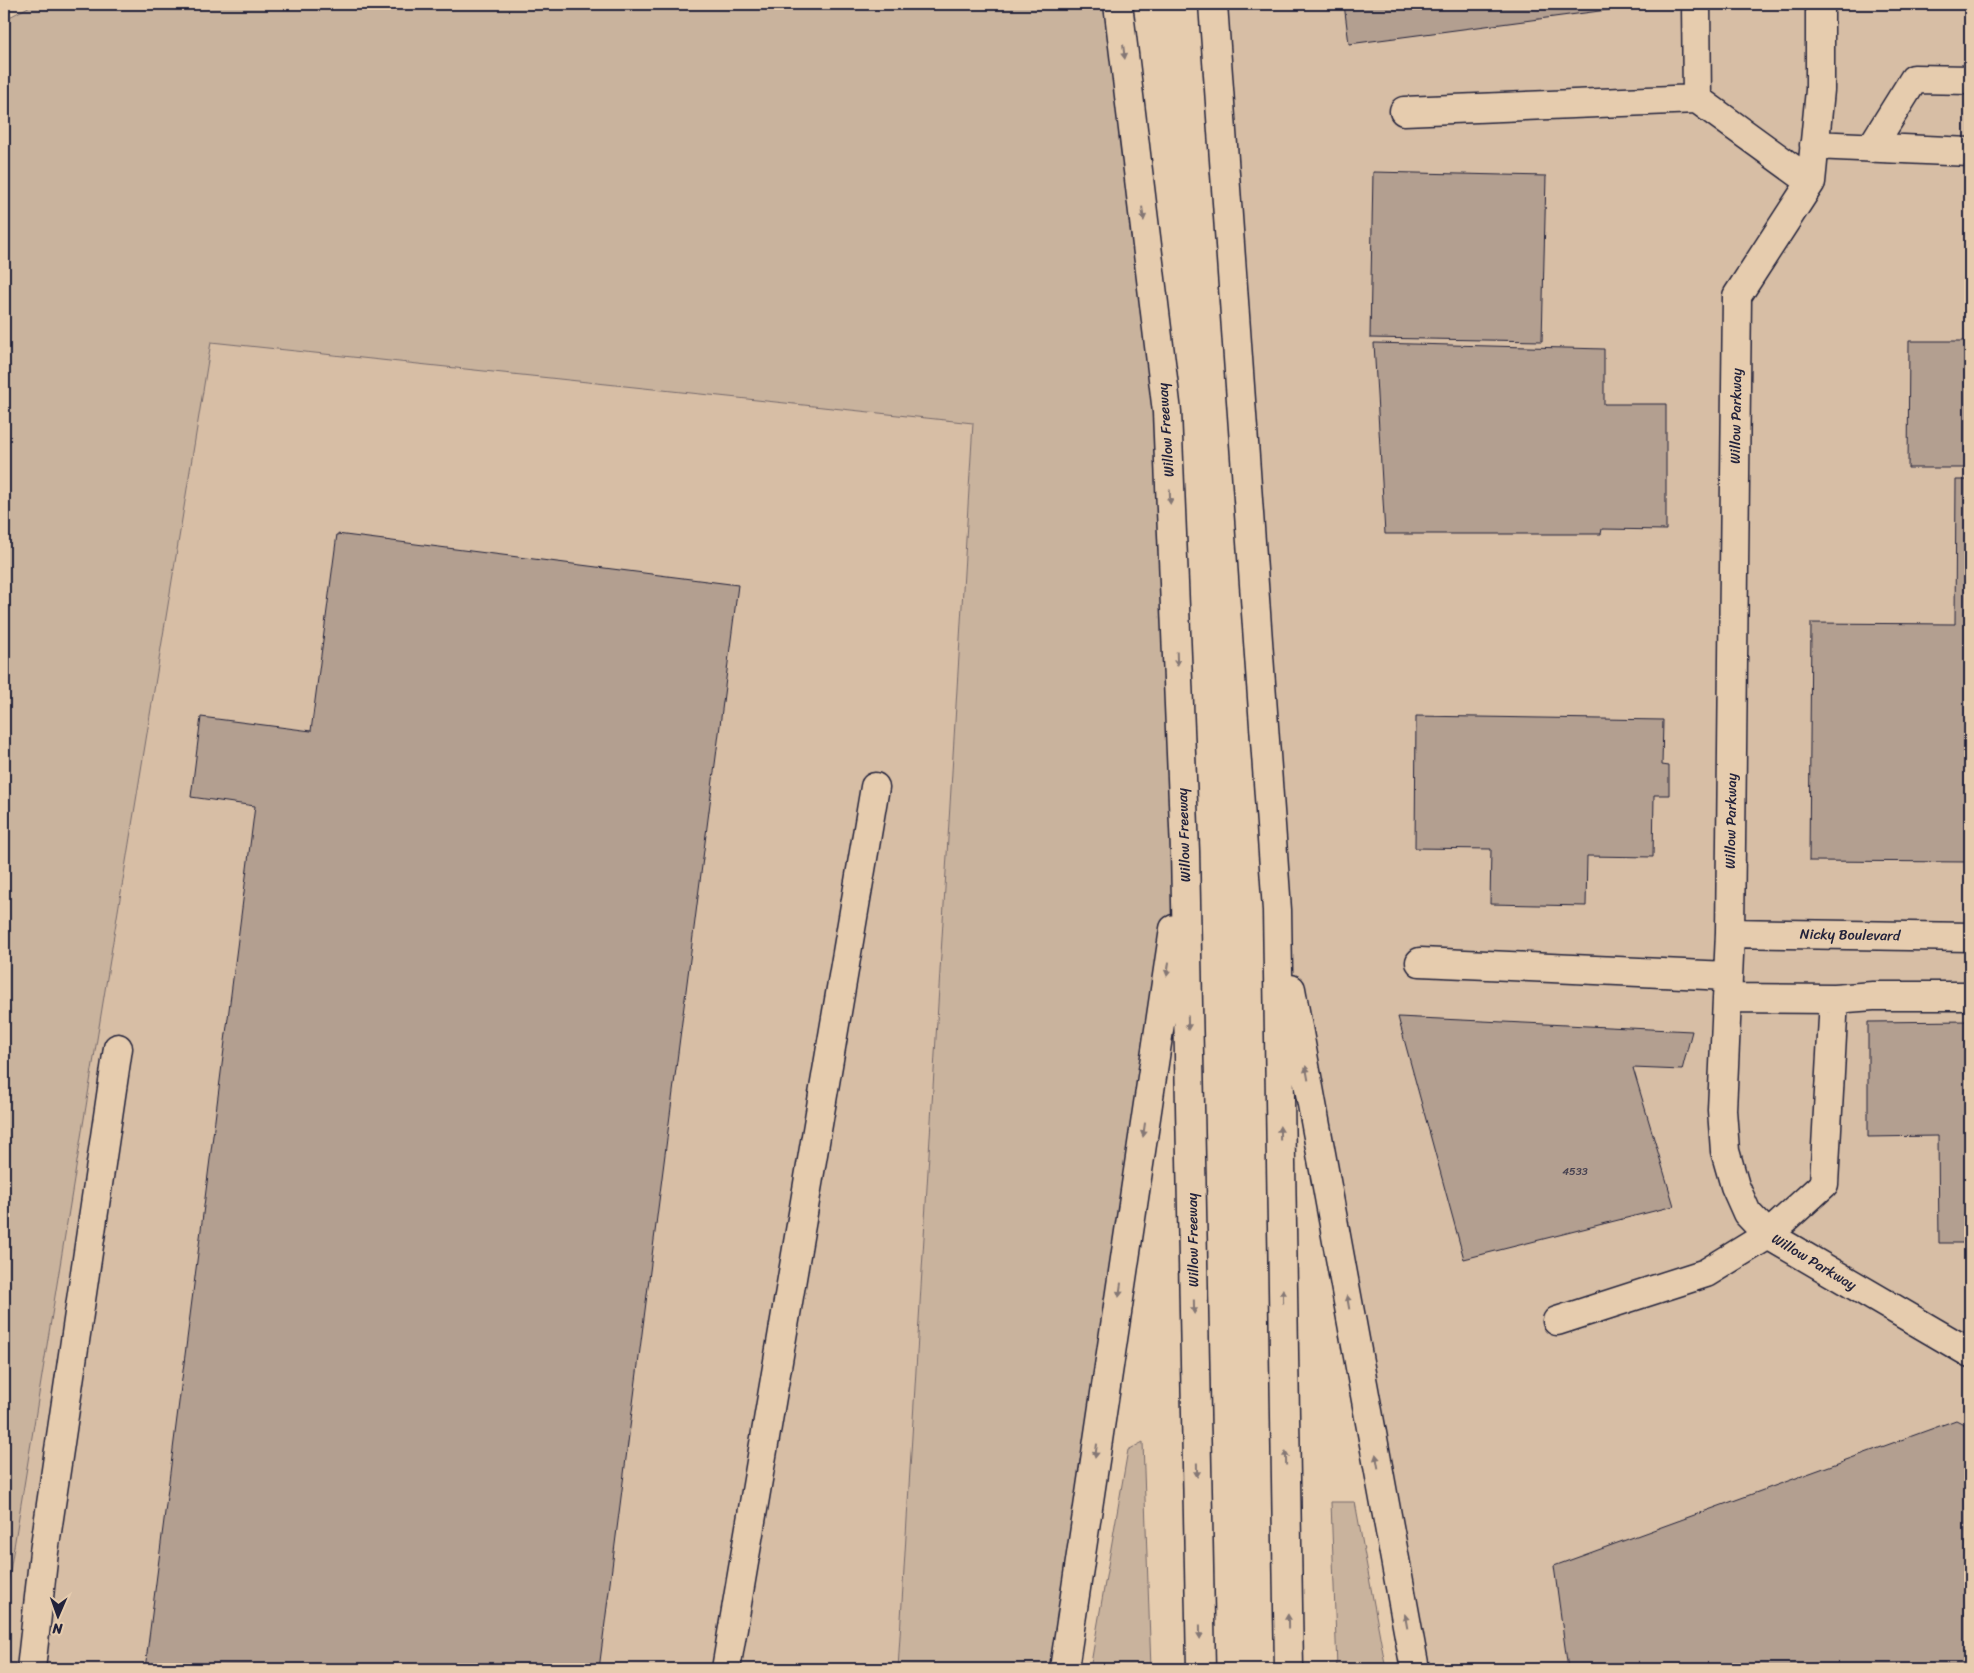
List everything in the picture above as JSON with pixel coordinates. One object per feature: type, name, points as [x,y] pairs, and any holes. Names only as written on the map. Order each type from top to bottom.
[{"type":"main road","name":"Willow Freeway","points":[[1118,4],[1166,412],[1185,851],[1201,1669]]},
{"type":"main road","points":[[1213,4],[1277,910],[1289,1669]]},
{"type":"main road","points":[[1696,4],[1697,99]]},
{"type":"main road","points":[[1811,182],[1820,90],[1820,4]]},
{"type":"main road","points":[[1871,148],[1914,79],[1970,80]]},
{"type":"main road","points":[[1404,111],[1697,99],[1811,182]]},
{"type":"main road","points":[[1814,145],[1970,152]]},
{"type":"main road","name":"Willow Parkway","points":[[1811,182],[1737,296],[1730,933],[1722,1110],[1725,1151],[1735,1186],[1747,1214],[1768,1235],[1970,1353]]},
{"type":"main road","points":[[726,1669],[875,787]]},
{"type":"main road","points":[[1064,1669],[1185,851]]},
{"type":"main road","points":[[1277,910],[1415,1669]]},
{"type":"main road","name":"Nicky Boulevard","points":[[1730,933],[1970,937]]},
{"type":"main road","points":[[1420,962],[1728,987],[1834,998],[1970,996]]},
{"type":"main road","points":[[1556,1321],[1706,1273],[1768,1235],[1824,1184],[1834,998]]},
{"type":"main road","points":[[31,1669],[46,1542],[118,1048]]},
{"type":"shaded area","points":[[34,4],[1118,4],[1167,412],[1185,851],[1064,1669],[898,1669],[973,423],[211,342],[4,1608],[4,20]]},
{"type":"shaded area","points":[[1213,4],[1970,4],[1970,1669],[1415,1669],[1277,910]]},
{"type":"shaded area","points":[[210,342],[973,423],[898,1669],[4,1669],[4,1608]]},
{"type":"shaded area","points":[[1143,1442],[1151,1669],[1090,1669],[1128,1450]]},
{"type":"shaded area","points":[[1331,1502],[1355,1502],[1386,1669],[1337,1669]]},
{"type":"building","points":[[1344,4],[1629,4],[1630,7],[1349,44]]},
{"type":"building","points":[[1373,172],[1546,176],[1542,341],[1370,338]]},
{"type":"building","points":[[1909,341],[1970,341],[1970,468],[1908,468]]},
{"type":"building","points":[[1374,343],[1604,349],[1604,404],[1666,404],[1666,530],[1602,529],[1601,534],[1385,534]]},
{"type":"building","points":[[1956,480],[1970,480],[1970,862],[1809,861],[1811,623],[1955,624]]},
{"type":"building","points":[[337,534],[738,585],[599,1669],[145,1669],[255,806],[191,797],[201,717],[311,731]]},
{"type":"building","points":[[1416,716],[1663,720],[1662,765],[1669,766],[1669,795],[1654,795],[1653,857],[1587,856],[1586,906],[1490,904],[1491,849],[1415,848]]},
{"type":"building","points":[[1398,1017],[1692,1031],[1682,1070],[1633,1068],[1674,1206],[1464,1259]]},
{"type":"building","points":[[1970,1021],[1970,1243],[1939,1243],[1938,1136],[1868,1137],[1868,1022]]},
{"type":"building","points":[[1956,1420],[1970,1427],[1970,1669],[1568,1669],[1554,1566]]}]
